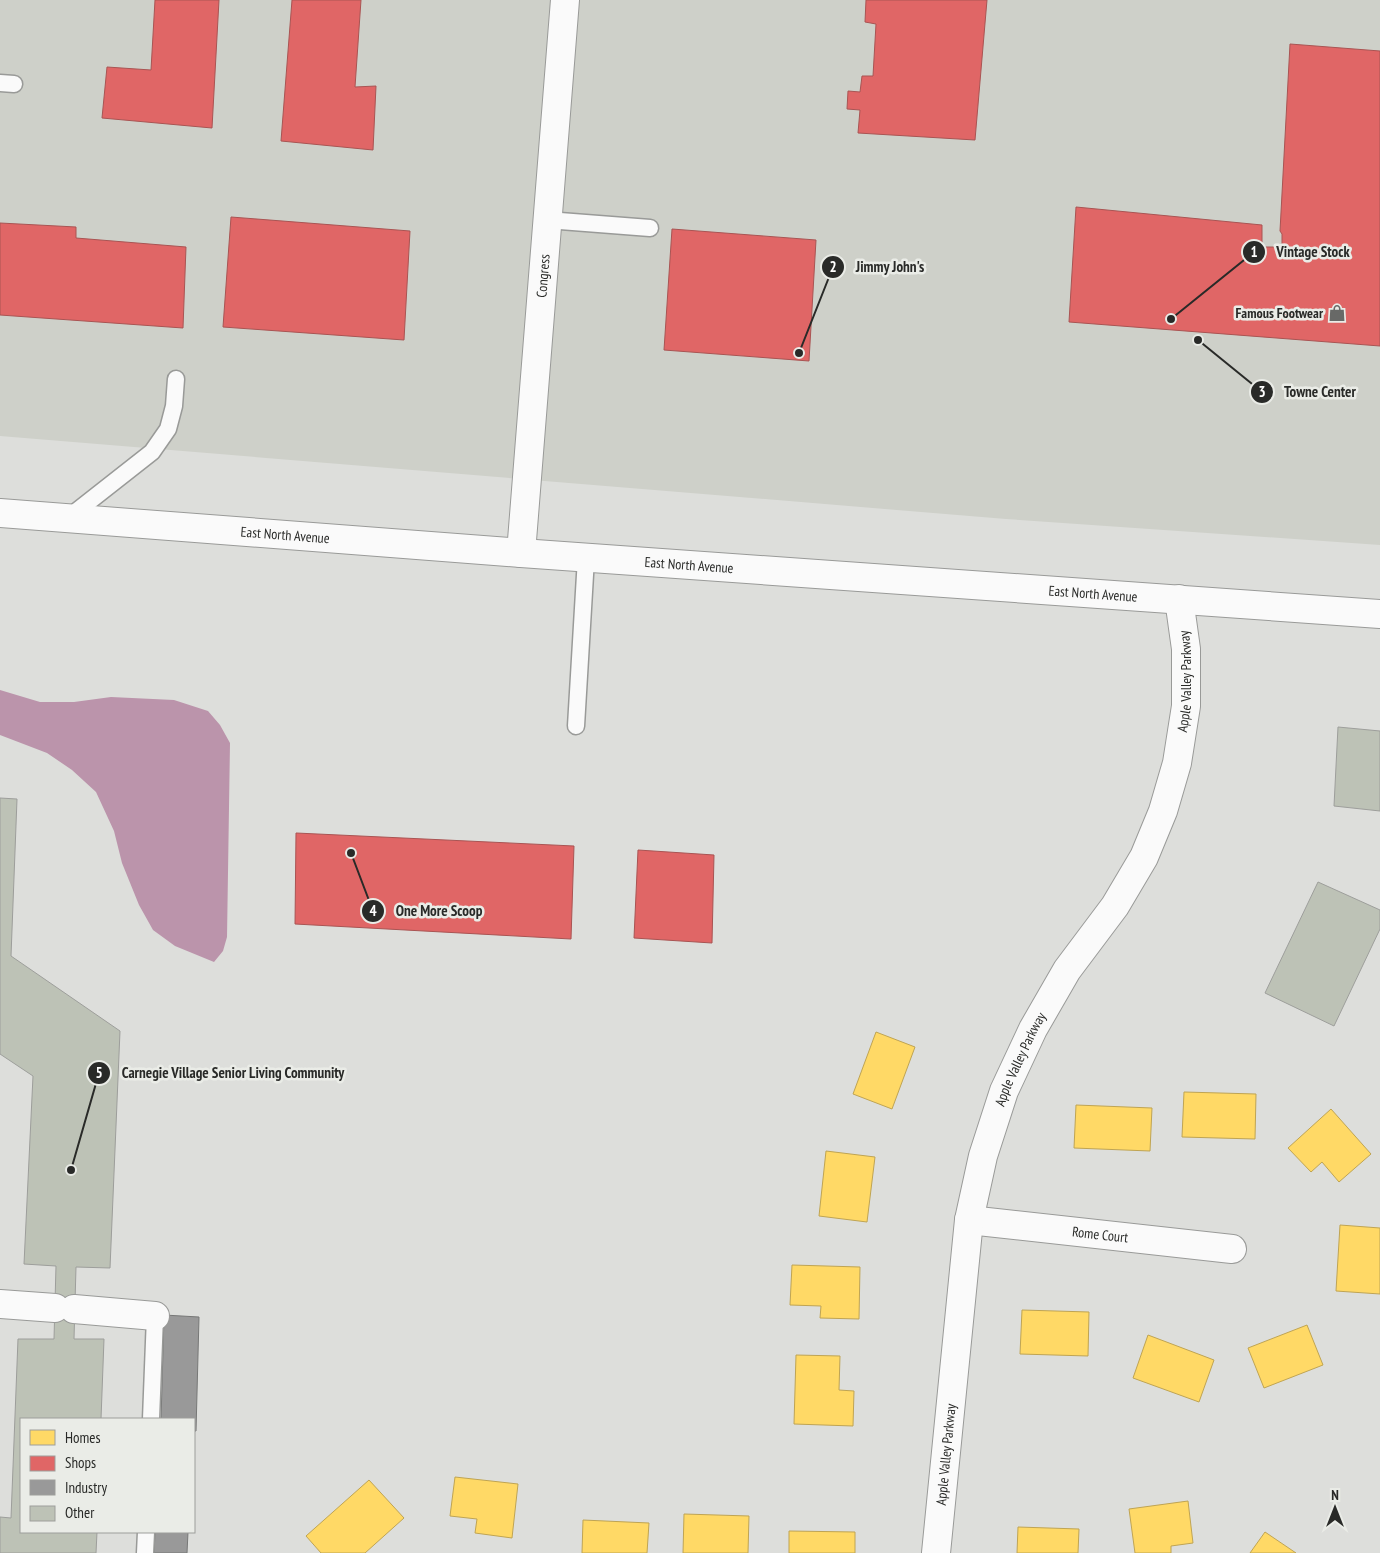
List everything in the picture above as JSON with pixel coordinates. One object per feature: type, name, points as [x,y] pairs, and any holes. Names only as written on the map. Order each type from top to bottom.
[{"type":"street","name":"Congress","points":[[521,553],[565,0]]},
{"type":"street","name":"East North Avenue","points":[[0,512],[586,558],[1380,614]]},
{"type":"street","name":"Apple Valley Parkway","points":[[936,1553],[969,1220],[983,1156],[1004,1091],[1032,1029],[1067,970],[1115,906],[1144,857],[1163,811],[1177,763],[1186,706],[1186,649],[1180,599]]},
{"type":"street","name":"Rome Court","points":[[969,1220],[1232,1249]]},
{"type":"street","points":[[0,1304],[155,1316]]},
{"type":"lane","points":[[547,220],[650,228]]},
{"type":"lane","points":[[68,518],[152,452],[168,429],[174,406],[176,379]]},
{"type":"lane","points":[[576,726],[586,558]]},
{"type":"lane","points":[[151,1418],[155,1316]]},
{"type":"lane","points":[[145,1553],[146,1533]]},
{"type":"shaded area","points":[[0,0],[1380,0],[1380,545],[1006,519],[0,436]]},
{"type":"shaded area","points":[[0,690],[40,702],[74,702],[111,697],[174,700],[208,711],[220,725],[230,743],[227,937],[223,951],[214,962],[175,946],[153,930],[139,905],[122,863],[114,831],[96,792],[72,770],[47,753],[0,735]]},
{"type":"building: Homes","points":[[876,1032],[915,1047],[892,1109],[853,1094]]},
{"type":"building: Homes","points":[[1184,1092],[1256,1094],[1255,1139],[1182,1137]]},
{"type":"building: Homes","points":[[1076,1105],[1152,1108],[1150,1151],[1074,1148]]},
{"type":"building: Homes","points":[[1331,1109],[1371,1154],[1339,1182],[1322,1162],[1311,1172],[1288,1148]]},
{"type":"building: Homes","points":[[826,1151],[875,1157],[867,1222],[819,1216]]},
{"type":"building: Homes","points":[[1340,1225],[1380,1228],[1380,1294],[1336,1291]]},
{"type":"building: Homes","points":[[792,1265],[860,1267],[859,1319],[820,1318],[821,1306],[790,1305]]},
{"type":"building: Homes","points":[[1022,1310],[1089,1312],[1088,1356],[1020,1354]]},
{"type":"building: Homes","points":[[1307,1325],[1323,1365],[1264,1388],[1248,1348]]},
{"type":"building: Homes","points":[[1148,1335],[1214,1360],[1199,1402],[1133,1378]]},
{"type":"building: Homes","points":[[796,1355],[840,1356],[839,1390],[854,1391],[853,1426],[794,1424]]},
{"type":"building: Homes","points":[[455,1477],[518,1484],[512,1538],[475,1533],[477,1519],[450,1516]]},
{"type":"building: Homes","points":[[369,1480],[404,1518],[365,1553],[321,1553],[306,1536]]},
{"type":"building: Homes","points":[[1188,1501],[1193,1543],[1171,1546],[1171,1553],[1135,1553],[1129,1509]]},
{"type":"building: Homes","points":[[684,1514],[749,1516],[748,1553],[683,1553]]},
{"type":"building: Homes","points":[[583,1520],[649,1523],[647,1553],[582,1553]]},
{"type":"building: Homes","points":[[1018,1527],[1079,1529],[1078,1553],[1017,1553]]},
{"type":"building: Homes","points":[[789,1531],[855,1532],[855,1553],[789,1553]]},
{"type":"building: Homes","points":[[1265,1532],[1296,1553],[1250,1553]]},
{"type":"building: Shops","points":[[155,0],[219,0],[212,128],[102,118],[107,67],[151,70]]},
{"type":"building: Shops","points":[[292,0],[361,0],[355,87],[376,86],[373,150],[281,141]]},
{"type":"building: Shops","points":[[866,0],[987,0],[975,140],[858,133],[860,110],[847,109],[848,91],[860,92],[862,76],[873,76],[876,24],[865,22]]},
{"type":"building: Shops","points":[[1290,44],[1380,51],[1380,346],[1069,322],[1076,207],[1262,225],[1262,247],[1282,247],[1282,234],[1280,231]]},
{"type":"building: Shops","points":[[231,217],[410,231],[404,340],[223,327]]},
{"type":"building: Shops","points":[[0,223],[76,227],[76,238],[186,247],[183,328],[0,315]]},
{"type":"building: Shops","points":[[672,229],[816,240],[809,361],[664,350]]},
{"type":"building: Shops","points":[[296,833],[574,846],[571,939],[295,924]]},
{"type":"building: Shops","points":[[638,850],[714,855],[712,943],[634,938]]},
{"type":"building: Industry","points":[[164,1315],[199,1317],[196,1431],[195,1418],[161,1418]]},
{"type":"building: Industry","points":[[155,1533],[188,1533],[187,1553],[154,1553]]},
{"type":"building: Other","points":[[1338,727],[1380,731],[1380,811],[1334,806]]},
{"type":"building: Other","points":[[0,798],[17,799],[11,956],[120,1031],[110,1268],[76,1267],[74,1339],[104,1339],[101,1418],[20,1418],[20,1533],[97,1533],[96,1553],[0,1553],[0,1517],[11,1518],[18,1339],[54,1339],[56,1266],[24,1264],[33,1076],[0,1054]]},
{"type":"building: Other","points":[[1318,882],[1380,910],[1380,929],[1334,1026],[1265,993]]},
{"type":"place","name":"Famous Footwear","points":[[1337,313]]},
{"type":"place","name":"Vintage Stock","points":[[1171,319]]},
{"type":"place","name":"Towne Center","points":[[1198,340]]},
{"type":"place","name":"Jimmy John's","points":[[799,353]]},
{"type":"place","name":"One More Scoop","points":[[351,853]]},
{"type":"place","name":"Carnegie Village Senior Living Community","points":[[71,1170]]}]
